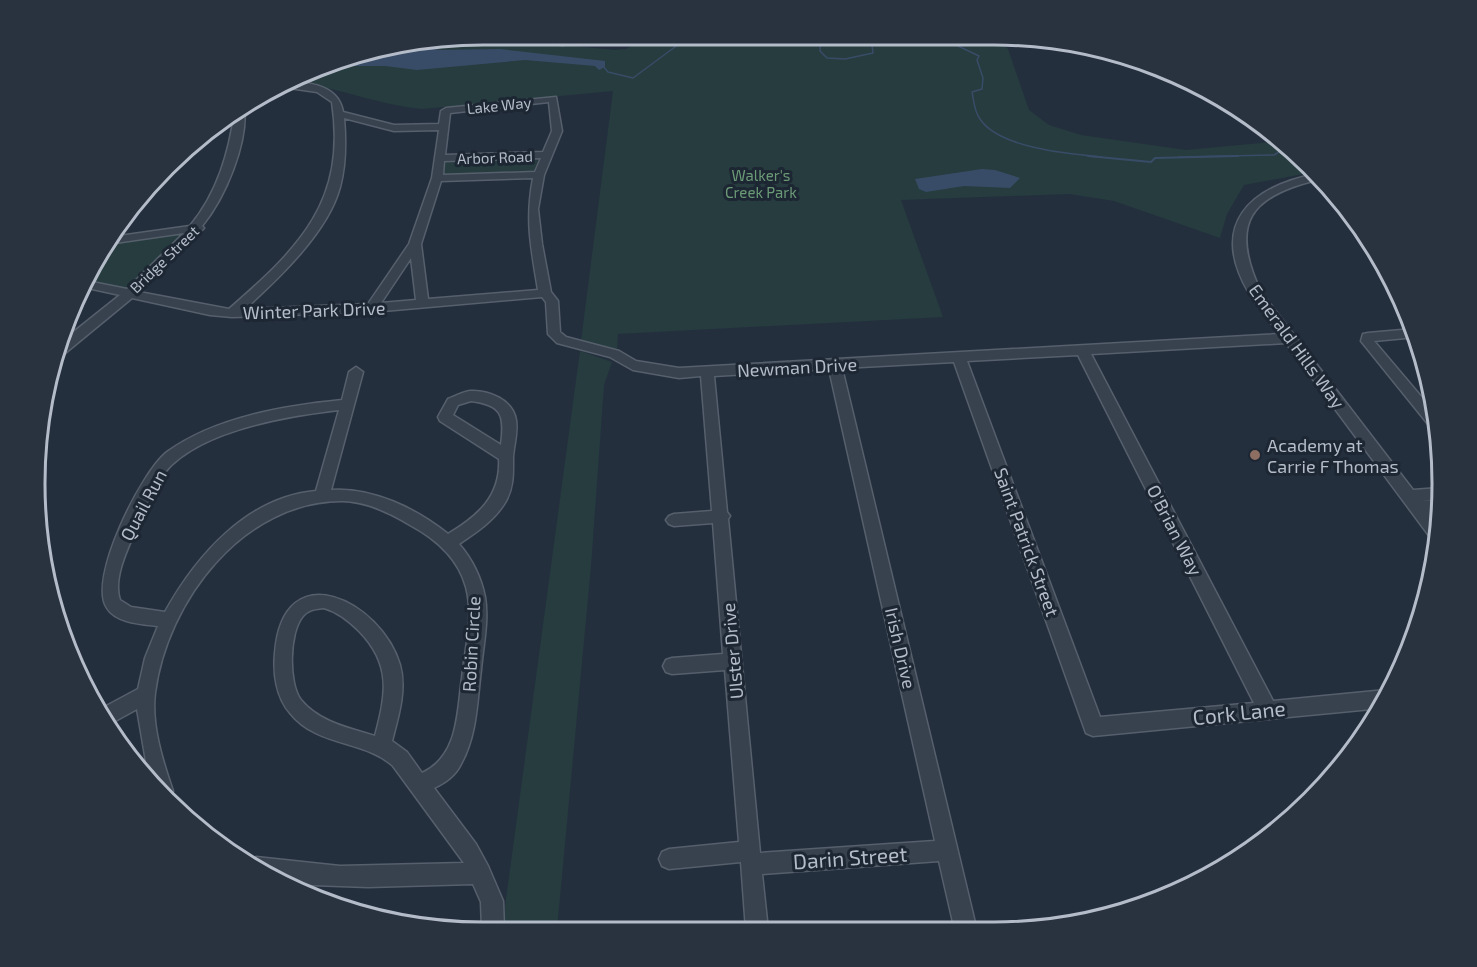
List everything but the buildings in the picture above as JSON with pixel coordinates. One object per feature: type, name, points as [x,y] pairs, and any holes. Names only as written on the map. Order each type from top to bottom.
[{"type":"street","points":[[232,313],[268,282],[298,247],[332,196],[339,163],[339,114],[334,97],[326,92],[299,86]]},
{"type":"street","name":"Lake Way","points":[[443,127],[446,111],[553,99]]},
{"type":"street","name":"Newman Drive","points":[[553,99],[557,131],[539,175],[533,209],[545,293],[552,301],[554,334],[562,340],[614,354],[633,365],[656,371],[707,372],[1290,338]]},
{"type":"street","points":[[339,114],[394,128],[443,127],[437,178],[415,244],[372,308]]},
{"type":"street","name":"Bridge Street","points":[[68,344],[130,293],[198,228],[216,200],[227,176],[238,134],[239,120]]},
{"type":"street","name":"Arbor Road","points":[[441,158],[548,155]]},
{"type":"street","name":"Arbor Road","points":[[437,178],[539,175]]},
{"type":"street","name":"Emerald Hills Way","points":[[1309,179],[1285,184],[1262,196],[1248,209],[1239,229],[1241,264],[1246,277],[1290,338],[1430,524]]},
{"type":"street","points":[[119,240],[198,228]]},
{"type":"street","points":[[415,244],[423,304]]},
{"type":"street","name":"Winter Park Drive","points":[[92,286],[210,311],[232,313],[372,308],[545,293]]},
{"type":"street","points":[[1405,333],[1368,337],[1367,341],[1426,412]]},
{"type":"street","name":"O'Brian Way","points":[[1082,350],[1267,709]]},
{"type":"street","name":"Saint Patrick Street","points":[[959,358],[1086,702],[1093,727]]},
{"type":"street","name":"Irish Drive","points":[[834,364],[964,922]]},
{"type":"street","points":[[322,496],[356,372]]},
{"type":"street","name":"Ulster Drive","points":[[707,372],[722,516],[732,661],[756,922]]},
{"type":"street","points":[[448,542],[474,527],[499,502],[507,478],[506,456],[511,423],[506,408],[489,397],[470,396],[453,402],[445,417],[506,456]]},
{"type":"street","name":"Quail Run","points":[[169,620],[120,610],[112,604],[108,596],[114,563],[162,466],[182,450],[225,431],[306,408],[346,404]]},
{"type":"street","name":"Robin Circle","points":[[158,777],[145,694],[169,620],[199,568],[219,547],[253,522],[295,500],[322,496],[359,497],[389,506],[434,530],[464,561],[476,590],[471,670],[465,720],[457,754],[445,770],[418,785]]},
{"type":"street","points":[[1413,502],[1432,497]]},
{"type":"street","points":[[1413,502],[1431,505]]},
{"type":"street","points":[[674,519],[722,516]]},
{"type":"street","points":[[381,747],[394,697],[394,679],[384,646],[372,632],[340,606],[324,601],[310,602],[296,612],[290,625],[283,666],[286,691],[294,705],[307,718],[325,729],[390,750],[400,759],[469,851],[481,873],[492,902],[493,922]]},
{"type":"street","points":[[672,666],[732,661]]},
{"type":"street","points":[[110,713],[145,694]]},
{"type":"street","name":"Cork Lane","points":[[1093,727],[1375,700]]},
{"type":"street","name":"Darin Street","points":[[669,859],[949,850]]},
{"type":"street","points":[[280,871],[345,878],[481,873]]},
{"type":"green space","name":"Walker's Creek Park","points":[[566,45],[615,50],[626,49],[633,45],[1005,45],[1029,110],[1049,125],[1081,135],[1186,150],[1268,142],[1305,174],[1244,185],[1227,214],[1220,238],[1114,201],[1069,194],[901,200],[943,317],[618,334],[617,349],[581,341],[613,91],[422,109],[388,104],[323,87],[302,85],[370,60],[398,53],[455,46]]},
{"type":"green space","points":[[535,158],[538,160],[533,174],[441,176],[444,161]]},
{"type":"green space","points":[[184,234],[174,248],[127,289],[94,283],[117,243]]},
{"type":"green space","points":[[580,351],[612,362],[604,385],[591,566],[558,922],[503,922]]},
{"type":"water","points":[[430,49],[500,49],[605,61],[605,67],[599,70],[595,66],[525,60],[417,70],[385,66],[350,66],[398,53]]},
{"type":"water","points":[[982,169],[995,170],[1020,178],[1010,188],[964,186],[926,192],[919,189],[915,179]]},
{"type":"waterway","points":[[603,66],[608,72],[633,78],[678,45]]},
{"type":"waterway","points":[[820,45],[820,51],[827,58],[845,59],[873,53],[872,45]]},
{"type":"waterway","points":[[956,45],[979,56],[977,60],[983,78],[982,89],[972,92],[978,116],[989,129],[1002,137],[1036,148],[1102,157]]},
{"type":"waterway","points":[[1179,157],[1274,155],[1280,152]]},
{"type":"waterway","points":[[1088,156],[1151,162],[1155,158],[1238,156]]},
{"type":"place","name":"Academy at Carrie F Thomas","points":[[1255,455]]}]
